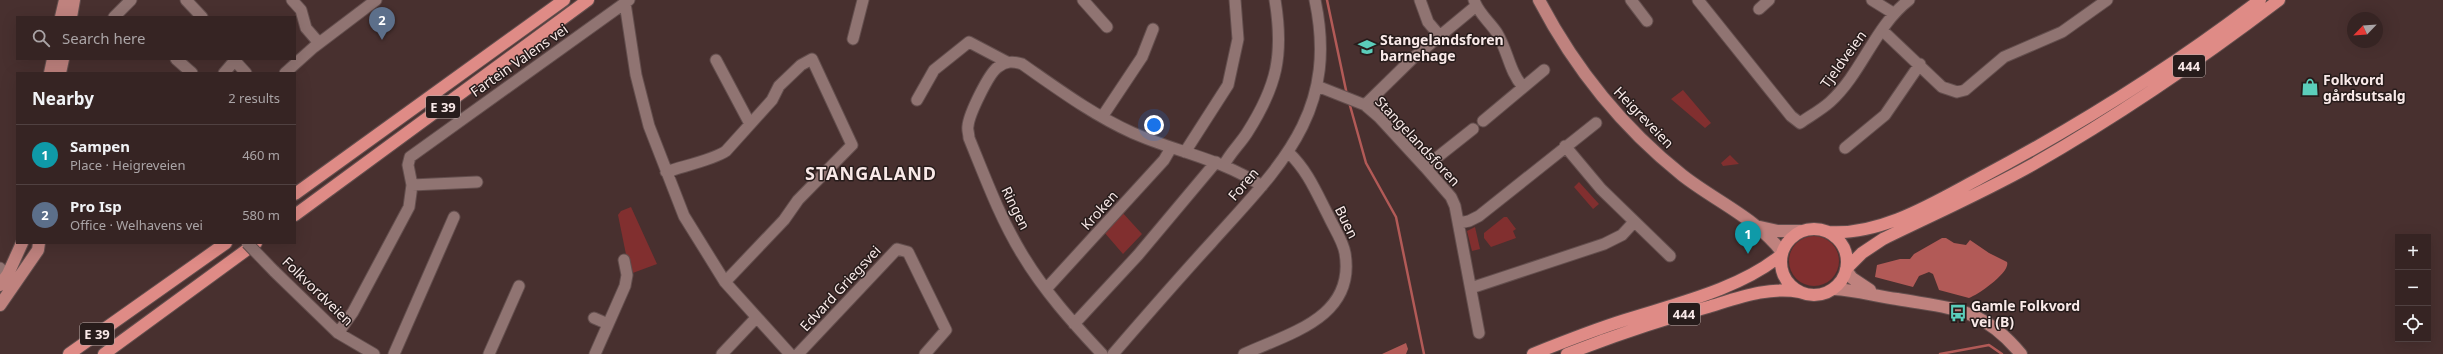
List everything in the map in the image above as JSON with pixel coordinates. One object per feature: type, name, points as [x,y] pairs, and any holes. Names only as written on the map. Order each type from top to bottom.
[{"type":"highway","name":"E 39","points":[[296,193],[564,0]]},
{"type":"highway","name":"E 39","points":[[296,214],[588,0]]},
{"type":"highway","name":"444","points":[[1533,354],[1588,332],[1670,306],[1735,282],[1762,269],[1782,253],[1789,240],[1800,231],[1814,228],[1828,232],[1858,231],[1890,221],[1961,188],[2030,152],[2135,89],[2260,0]]},
{"type":"highway","name":"444","points":[[1567,354],[1674,317],[1752,295],[1777,290],[1818,295],[1834,289],[1839,284],[1847,269],[1862,253],[1882,240],[2030,166],[2096,128],[2161,86],[2279,0]]},
{"type":"highway","points":[[1828,232],[1842,243],[1846,255],[1847,269]]},
{"type":"highway","name":"E 39","points":[[69,354],[225,244]]},
{"type":"highway","name":"E 39","points":[[110,352],[255,244]]},
{"type":"highway","points":[[1782,253],[1784,277],[1800,292]]},
{"type":"main road","points":[[62,16],[65,0]]},
{"type":"main road","points":[[71,16],[74,0]]},
{"type":"main road","name":"Heigreveien","points":[[1539,0],[1584,73],[1634,132],[1682,175],[1758,226],[1782,253]]},
{"type":"main road","points":[[50,72],[53,60]]},
{"type":"main road","points":[[60,72],[63,60]]},
{"type":"main road","name":"Heigreveien","points":[[1758,226],[1778,231],[1800,231]]},
{"type":"main road","points":[[2,278],[21,244]]},
{"type":"main road","points":[[0,305],[16,284],[38,250],[39,244]]},
{"type":"main road","points":[[1847,269],[1855,281],[1878,295]]},
{"type":"main road","points":[[1834,289],[1854,290],[1953,308],[1975,315],[1996,327],[2021,354]]},
{"type":"street","points":[[115,16],[131,0]]},
{"type":"street","points":[[186,0],[201,16]]},
{"type":"street","points":[[292,0],[301,10],[306,28],[319,43]]},
{"type":"street","points":[[286,72],[319,43],[376,0]]},
{"type":"street","points":[[853,39],[863,0]]},
{"type":"street","points":[[1083,0],[1107,27]]},
{"type":"street","points":[[1185,152],[1228,85],[1238,39],[1235,0]]},
{"type":"street","name":"Foren","points":[[1074,324],[1228,156],[1245,136],[1261,111],[1272,88],[1279,48],[1275,0]]},
{"type":"street","name":"Foren","points":[[1113,354],[1262,186],[1289,153],[1310,111],[1317,86],[1320,36],[1315,0]]},
{"type":"street","points":[[1420,0],[1428,22],[1440,36]]},
{"type":"street","points":[[1631,0],[1647,21]]},
{"type":"street","name":"Tjeldveien","points":[[1698,0],[1791,116],[1800,123],[1830,102],[1849,80],[1883,31],[1893,13],[1909,0]]},
{"type":"street","points":[[1759,9],[1769,0]]},
{"type":"street","points":[[1872,0],[1893,13]]},
{"type":"street","points":[[1883,31],[1920,64],[1942,87],[1957,92],[1965,90],[1994,63],[2062,32],[2107,0]]},
{"type":"street","points":[[627,2],[636,75],[649,126],[666,172],[694,235],[725,282],[790,354]]},
{"type":"street","name":"Fartein Valens vei","points":[[338,333],[353,312],[409,207],[412,184],[408,165],[410,157],[627,2]]},
{"type":"street","points":[[1365,105],[1412,59],[1440,36],[1475,3],[1498,34],[1514,76],[1523,86]]},
{"type":"street","points":[[1102,117],[1142,58],[1153,29]]},
{"type":"street","points":[[917,100],[934,70],[969,42],[1007,62],[1022,64],[1102,117],[1132,133],[1220,164],[1262,186]]},
{"type":"street","points":[[666,172],[718,156],[726,150],[772,100],[779,86],[801,65],[812,59],[852,145],[798,200],[784,220],[725,282]]},
{"type":"street","points":[[177,60],[191,72]]},
{"type":"street","points":[[225,72],[236,60],[245,72]]},
{"type":"street","points":[[716,60],[750,124]]},
{"type":"street","name":"Ringen","points":[[1007,62],[998,66],[992,73],[968,126],[969,138],[998,208],[1022,254],[1046,289],[1074,324],[1102,354]]},
{"type":"street","points":[[1845,148],[1885,115],[1920,64]]},
{"type":"street","points":[[1483,121],[1544,70]]},
{"type":"street","name":"Stangelandsforen","points":[[1317,86],[1365,105],[1425,167],[1451,197],[1459,223],[1480,333]]},
{"type":"street","points":[[1459,223],[1469,221],[1479,216],[1565,146],[1596,124]]},
{"type":"street","points":[[1425,167],[1474,129]]},
{"type":"street","points":[[1565,146],[1601,189],[1670,256]]},
{"type":"street","name":"Kroken","points":[[1046,289],[1153,172],[1171,148]]},
{"type":"street","name":"Buen","points":[[1244,354],[1318,319],[1332,309],[1340,293],[1346,274],[1345,252],[1338,235],[1306,171],[1289,153]]},
{"type":"street","points":[[412,184],[477,182]]},
{"type":"street","points":[[394,354],[454,217]]},
{"type":"street","points":[[1471,288],[1604,244],[1622,235],[1634,222]]},
{"type":"street","name":"Folkvordveien","points":[[248,244],[338,333],[374,354]]},
{"type":"street","name":"Edvard Griegsvei","points":[[798,354],[897,249],[908,252],[946,330],[925,354]]},
{"type":"street","points":[[595,354],[625,286],[627,275],[624,260]]},
{"type":"street","points":[[2,278],[16,284]]},
{"type":"street","points":[[489,354],[519,286]]},
{"type":"street","points":[[594,318],[608,324]]},
{"type":"street","points":[[722,354],[756,318]]},
{"type":"shaded area","points":[[1683,90],[1711,123],[1705,128],[1671,99]]},
{"type":"shaded area","points":[[1730,155],[1739,164],[1723,166],[1721,163]]},
{"type":"shaded area","points":[[1579,182],[1599,204],[1593,209],[1574,187]]},
{"type":"shaded area","points":[[631,207],[657,264],[630,274],[618,215],[621,211]]},
{"type":"shaded area","points":[[1121,211],[1142,234],[1123,254],[1104,232]]},
{"type":"shaded area","points":[[1504,217],[1507,217],[1516,229],[1513,231],[1516,238],[1491,247],[1484,238],[1484,233]]},
{"type":"shaded area","points":[[1475,227],[1480,249],[1472,251],[1467,231]]},
{"type":"shaded area","points":[[1814,236],[1828,240],[1835,247],[1839,261],[1835,275],[1828,282],[1814,286],[1800,282],[1793,275],[1789,261],[1793,247],[1800,240]]},
{"type":"shaded area","points":[[1942,238],[1946,238],[1954,243],[1966,245],[1970,240],[1989,253],[2007,262],[2007,266],[1993,283],[1969,298],[1939,290],[1933,274],[1929,272],[1919,276],[1913,287],[1875,277],[1877,265],[1900,259],[1910,259],[1914,254]]},
{"type":"shaded area","points":[[1406,343],[1408,349],[1406,354],[1382,354]]},
{"type":"waterway","points":[[1327,0],[1347,95]]},
{"type":"waterway","points":[[1349,102],[1366,163],[1396,217],[1424,354]]},
{"type":"waterway","points":[[1940,354],[1989,345],[2002,354]]},
{"type":"place","name":"Pro Isp","points":[[382,40]]},
{"type":"place","name":"Stangelandsforen barnehage","points":[[1367,47]]},
{"type":"place","name":"Folkvord gårdsutsalg","points":[[2310,87]]},
{"type":"place","name":"Sampen","points":[[1748,254]]},
{"type":"place","name":"Gamle Folkvord vei (B)","points":[[1958,313]]},
{"type":"district","name":"STANGALAND","points":[[871,173]]}]
